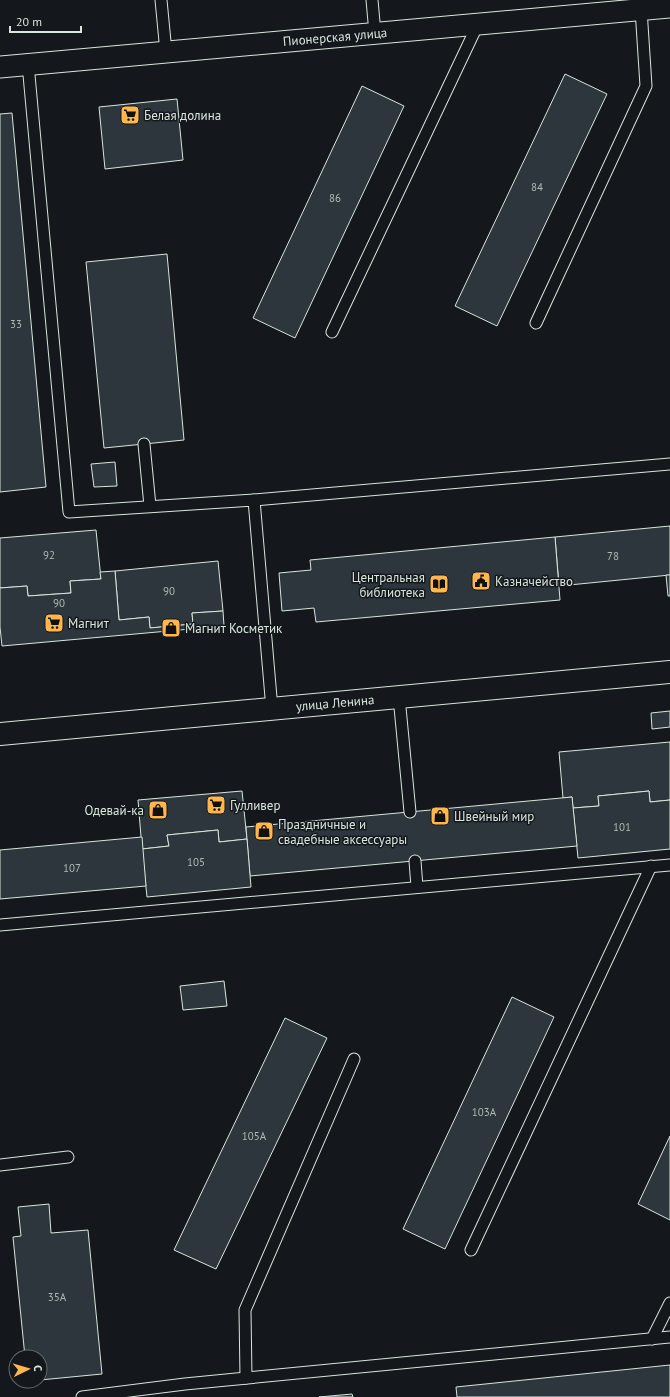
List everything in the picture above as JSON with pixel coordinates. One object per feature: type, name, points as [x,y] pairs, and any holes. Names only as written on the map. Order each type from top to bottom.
[{"type":"main road","name":"улица Ленина","points":[[0,734],[670,672]]},
{"type":"street","name":"Пионерская улица","points":[[0,67],[670,7]]},
{"type":"lane","points":[[161,0],[166,52]]},
{"type":"lane","points":[[372,0],[375,33]]},
{"type":"lane","points":[[536,323],[646,86],[641,9]]},
{"type":"lane","points":[[332,332],[478,24]]},
{"type":"lane","points":[[28,64],[69,512],[254,500],[670,464]]},
{"type":"lane","points":[[144,444],[150,506]]},
{"type":"lane","points":[[254,500],[272,709]]},
{"type":"lane","points":[[399,697],[410,812]]},
{"type":"lane","points":[[415,861],[417,887]]},
{"type":"lane","points":[[0,925],[670,865]]},
{"type":"lane","points":[[471,1250],[651,866]]},
{"type":"lane","points":[[246,1378],[245,1310],[354,1059]]},
{"type":"lane","points":[[0,1165],[68,1157]]},
{"type":"lane","points":[[652,1339],[670,1303]]},
{"type":"lane","points":[[82,1397],[185,1384],[670,1338]]},
{"type":"building","points":[[565,74],[607,94],[497,326],[455,306]]},
{"type":"building","points":[[362,86],[404,106],[295,338],[253,318]]},
{"type":"building","points":[[177,99],[183,160],[105,169],[99,107]]},
{"type":"building","points":[[12,113],[46,487],[0,492],[0,114]]},
{"type":"building","points":[[167,254],[184,440],[104,448],[86,262]]},
{"type":"building","points":[[115,462],[117,486],[94,487],[91,464]]},
{"type":"building","points":[[670,526],[670,575],[559,586],[555,537]]},
{"type":"building","points":[[96,530],[101,579],[70,581],[71,593],[28,596],[27,586],[0,588],[0,538]]},
{"type":"building","points":[[555,537],[560,600],[316,622],[314,608],[282,611],[279,573],[311,570],[310,560]]},
{"type":"building","points":[[218,561],[223,611],[192,613],[193,624],[150,628],[149,617],[119,620],[115,571]]},
{"type":"building","points":[[115,571],[119,620],[149,617],[150,628],[193,624],[192,613],[223,611],[224,626],[2,646],[0,627],[0,588],[27,586],[28,596],[71,593],[70,581],[101,579],[100,572]]},
{"type":"building","points":[[666,575],[670,575],[670,596],[668,596]]},
{"type":"building","points":[[670,711],[670,727],[652,729],[651,713]]},
{"type":"building","points":[[670,742],[670,800],[650,802],[649,791],[598,796],[599,806],[573,808],[572,797],[563,798],[559,752]]},
{"type":"building","points":[[242,791],[247,839],[219,842],[218,830],[167,835],[169,846],[142,849],[138,800]]},
{"type":"building","points":[[649,791],[650,802],[670,800],[670,849],[578,858],[573,808],[599,806],[598,796]]},
{"type":"building","points":[[572,797],[577,846],[250,876],[246,827]]},
{"type":"building","points":[[218,830],[219,842],[247,839],[251,887],[147,897],[142,849],[169,846],[167,835]]},
{"type":"building","points":[[142,837],[146,886],[0,899],[0,850]]},
{"type":"building","points":[[224,981],[227,1006],[183,1010],[180,986]]},
{"type":"building","points":[[512,997],[554,1017],[445,1249],[403,1229]]},
{"type":"building","points":[[285,1018],[327,1038],[216,1269],[174,1250]]},
{"type":"building","points":[[670,1136],[670,1220],[638,1204]]},
{"type":"building","points":[[49,1204],[51,1233],[88,1230],[102,1374],[48,1379],[48,1349],[24,1349],[13,1237],[21,1236],[18,1207]]},
{"type":"building","points":[[670,1365],[670,1397],[457,1397],[456,1387]]},
{"type":"building","points":[[352,1394],[353,1397],[319,1397]]},
{"type":"place","name":"Белая долина","points":[[130,115]]},
{"type":"place","name":"Казначейство","points":[[481,581]]},
{"type":"place","name":"Центральная библиотека","points":[[439,584]]},
{"type":"place","name":"Магнит","points":[[54,623]]},
{"type":"place","name":"Магнит Косметик","points":[[171,628]]},
{"type":"place","name":"Гулливер","points":[[216,805]]},
{"type":"place","name":"Одевай-ка","points":[[158,810]]},
{"type":"place","name":"Швейный мир","points":[[440,816]]},
{"type":"place","name":"Праздничные и свадебные аксессуары","points":[[264,831]]}]
